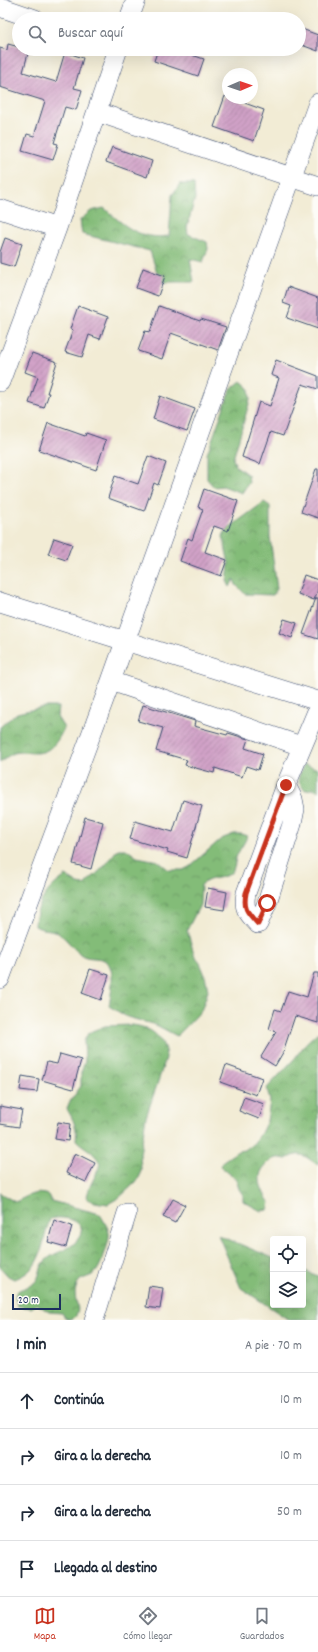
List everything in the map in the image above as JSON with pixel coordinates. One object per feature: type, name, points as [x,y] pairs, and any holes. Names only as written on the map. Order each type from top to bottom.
[{"type":"street","points":[[132,12],[136,0]]},
{"type":"street","points":[[0,7],[15,12]]},
{"type":"street","points":[[0,382],[57,228],[116,56]]},
{"type":"street","points":[[0,979],[111,681],[318,103]]},
{"type":"street","points":[[97,112],[318,186]]},
{"type":"street","points":[[0,209],[57,228]]},
{"type":"street","points":[[0,602],[318,701]]},
{"type":"street","points":[[111,681],[308,740]]},
{"type":"street","points":[[286,785],[293,799],[295,809],[292,824],[267,903],[258,924],[247,912],[244,903],[246,893],[286,785],[308,740],[318,709]]},
{"type":"street","points":[[94,1320],[128,1213]]},
{"type":"green space","points":[[180,184],[194,184],[195,198],[187,227],[188,234],[207,242],[208,249],[203,262],[190,259],[194,282],[160,282],[150,251],[82,234],[80,220],[91,211],[104,208],[126,226],[141,234],[158,237],[169,236],[172,195]]},
{"type":"green space","points":[[241,381],[249,388],[250,400],[233,459],[236,466],[248,475],[249,482],[242,493],[223,486],[214,487],[207,479],[207,454],[230,390]]},
{"type":"green space","points":[[264,502],[270,506],[270,537],[277,589],[273,595],[245,594],[236,585],[234,579],[230,587],[227,581],[229,564],[223,536],[226,530]]},
{"type":"green space","points":[[44,707],[58,707],[57,717],[64,728],[56,742],[50,749],[45,751],[35,753],[13,753],[0,763],[0,727],[17,713]]},
{"type":"green space","points":[[304,764],[318,769],[318,791],[312,789],[305,790],[302,787],[299,778]]},
{"type":"green space","points":[[234,834],[247,836],[236,856],[233,870],[229,875],[210,880],[201,885],[200,905],[187,930],[195,957],[200,963],[205,975],[208,991],[201,1011],[177,1036],[156,1025],[127,1017],[109,1006],[112,974],[108,963],[102,959],[83,956],[58,933],[53,930],[35,926],[40,904],[53,886],[66,876],[78,884],[84,885],[105,865],[118,849],[126,849],[137,857],[158,861],[169,870],[183,870],[189,867],[221,839]]},
{"type":"green space","points":[[132,1025],[146,1028],[156,1035],[163,1045],[166,1058],[146,1117],[140,1154],[140,1176],[136,1182],[120,1197],[108,1204],[94,1202],[87,1199],[87,1194],[100,1163],[92,1152],[76,1140],[74,1124],[67,1109],[69,1103],[81,1086],[81,1073],[85,1061],[84,1041],[87,1035],[92,1031],[105,1026]]},
{"type":"green space","points":[[318,1032],[318,1165],[300,1155],[291,1156],[286,1159],[276,1158],[270,1161],[262,1169],[260,1174],[260,1183],[263,1192],[270,1203],[268,1210],[261,1211],[243,1201],[243,1195],[239,1189],[236,1179],[220,1166],[223,1161],[238,1151],[245,1150],[254,1143],[267,1121],[270,1101],[267,1088],[295,1058],[307,1042]]},
{"type":"green space","points":[[0,1193],[15,1202],[39,1193],[48,1195],[51,1201],[100,1214],[109,1232],[108,1243],[102,1261],[94,1274],[80,1280],[77,1284],[75,1297],[78,1312],[73,1319],[66,1319],[62,1313],[49,1312],[37,1304],[31,1308],[18,1306],[15,1295],[19,1290],[36,1281],[46,1260],[75,1243],[81,1233],[81,1228],[74,1221],[68,1219],[50,1219],[43,1246],[36,1262],[24,1275],[14,1279],[8,1276],[0,1267]]},
{"type":"green space","points":[[218,1235],[270,1257],[270,1307],[241,1288]]},
{"type":"green space","points":[[306,1271],[318,1276],[318,1320],[289,1320],[271,1308],[306,1308]]},
{"type":"building","points":[[306,31],[318,35],[318,51],[306,47]]},
{"type":"building","points":[[8,44],[12,45],[12,56],[27,56],[23,72],[56,82],[64,56],[77,56],[83,58],[74,88],[82,90],[76,110],[65,107],[54,143],[58,144],[53,160],[22,151],[27,134],[34,136],[45,101],[0,87],[0,48],[7,50]]},
{"type":"building","points":[[156,56],[195,56],[204,59],[198,76],[154,61]]},
{"type":"building","points":[[222,104],[247,104],[264,110],[254,141],[214,127]]},
{"type":"building","points":[[112,147],[152,161],[147,177],[106,162]]},
{"type":"building","points":[[5,238],[22,244],[14,267],[0,263],[0,252]]},
{"type":"building","points":[[143,268],[165,276],[158,296],[136,288]]},
{"type":"building","points":[[288,287],[318,298],[318,329],[287,318],[291,306],[283,303]]},
{"type":"building","points":[[78,306],[108,317],[100,339],[89,335],[82,357],[65,352],[73,330],[70,329]]},
{"type":"building","points":[[159,306],[200,321],[201,319],[226,327],[218,350],[171,333],[162,359],[138,351],[145,331],[150,332]]},
{"type":"building","points":[[32,353],[57,362],[44,408],[29,403],[38,377],[25,372]]},
{"type":"building","points":[[276,360],[318,376],[318,389],[302,384],[283,436],[271,432],[260,464],[242,457],[259,402],[270,406],[279,378],[271,375]]},
{"type":"building","points":[[160,396],[195,409],[187,431],[153,419]]},
{"type":"building","points":[[48,423],[85,436],[86,433],[106,440],[96,470],[39,450]]},
{"type":"building","points":[[148,456],[166,463],[158,485],[154,483],[144,511],[108,498],[115,476],[138,484]]},
{"type":"building","points":[[316,469],[318,469],[318,518],[301,512]]},
{"type":"building","points":[[204,489],[238,501],[228,531],[214,526],[205,552],[227,560],[221,576],[180,561],[188,538],[192,540],[203,509],[198,507]]},
{"type":"building","points":[[54,538],[72,544],[66,560],[48,554]]},
{"type":"building","points":[[304,575],[318,580],[318,590],[314,600],[298,594]]},
{"type":"building","points":[[316,598],[318,598],[318,639],[303,634]]},
{"type":"building","points":[[284,619],[297,623],[292,638],[279,633]]},
{"type":"building","points":[[143,705],[195,721],[194,726],[248,739],[245,748],[263,754],[258,770],[246,766],[242,777],[215,768],[214,773],[185,765],[187,760],[156,751],[163,728],[138,721]]},
{"type":"building","points":[[183,800],[202,806],[187,858],[167,852],[168,850],[130,839],[135,821],[173,832]]},
{"type":"building","points":[[85,817],[103,822],[91,869],[73,864]]},
{"type":"building","points":[[208,888],[227,892],[224,910],[205,907]]},
{"type":"building","points":[[90,969],[109,975],[101,1000],[82,993]]},
{"type":"building","points":[[314,973],[318,973],[318,1023],[295,1016],[285,1049],[275,1066],[261,1057],[276,1032],[269,1029],[275,1009],[281,1011],[288,991],[307,997]]},
{"type":"building","points":[[60,1054],[81,1060],[73,1089],[42,1080],[47,1062],[57,1064]]},
{"type":"building","points":[[226,1065],[262,1078],[256,1095],[220,1082]]},
{"type":"building","points":[[22,1076],[39,1079],[37,1092],[20,1090]]},
{"type":"building","points":[[244,1097],[264,1104],[259,1119],[239,1111]]},
{"type":"building","points":[[0,1106],[22,1110],[19,1127],[0,1124]]},
{"type":"building","points":[[58,1122],[70,1124],[68,1141],[55,1139]]},
{"type":"building","points":[[75,1153],[95,1163],[86,1182],[66,1173]]},
{"type":"building","points":[[173,1199],[185,1205],[175,1223],[163,1217]]},
{"type":"building","points":[[54,1220],[72,1226],[66,1247],[48,1242]]},
{"type":"building","points":[[149,1286],[163,1288],[160,1309],[146,1307]]},
{"type":"route","points":[[267,903],[258,924],[247,912],[244,903],[246,893],[286,785]]}]
